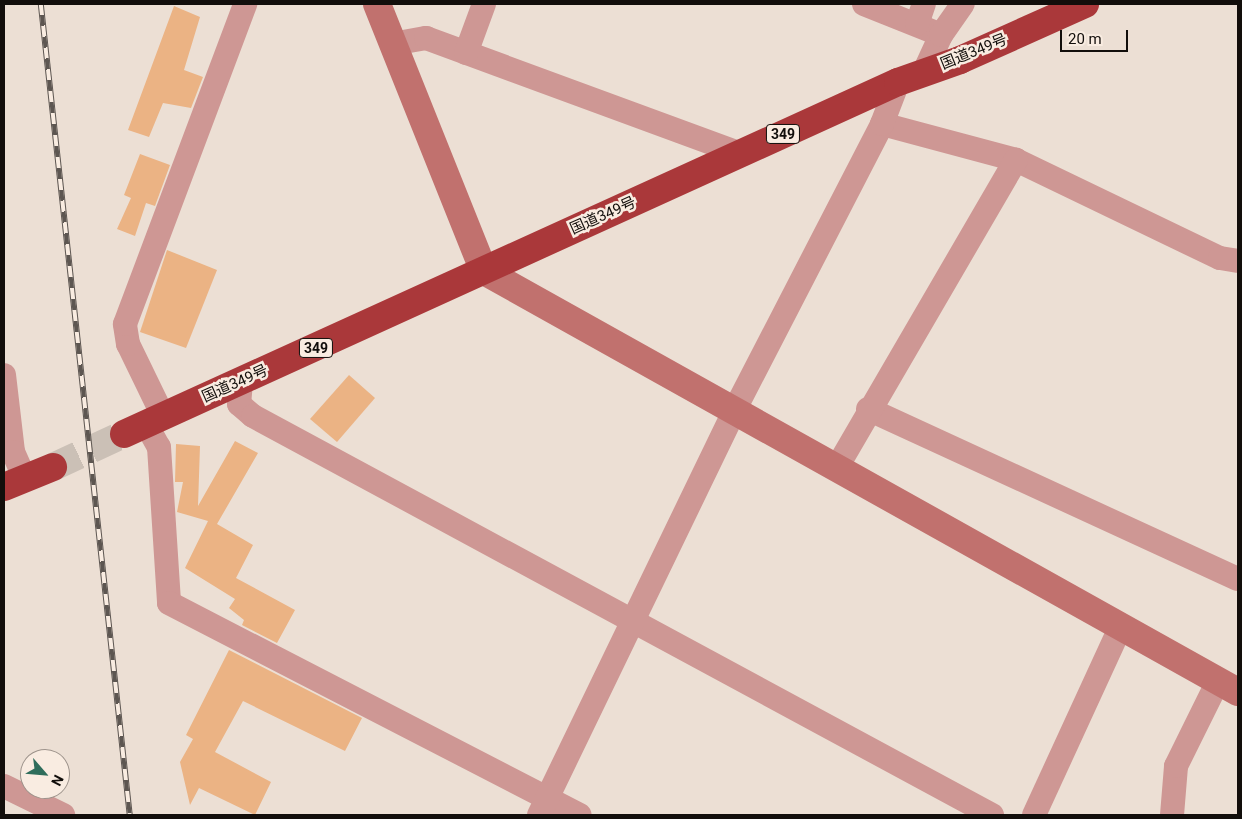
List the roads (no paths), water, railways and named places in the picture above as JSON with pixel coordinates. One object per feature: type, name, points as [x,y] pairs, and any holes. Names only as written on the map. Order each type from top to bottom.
[{"type":"highway","name":"国道349号","points":[[145,425],[898,82],[960,60],[1085,4]]},
{"type":"highway","points":[[14,483],[53,467]]},
{"type":"street","points":[[244,4],[125,324],[145,425],[159,448],[169,603],[544,806],[580,815]]},
{"type":"street","points":[[377,4],[484,271],[733,413],[836,468],[1120,628],[1228,686],[1176,766],[1172,815]]},
{"type":"street","points":[[466,53],[484,4]]},
{"type":"street","points":[[864,4],[920,14],[942,35]]},
{"type":"street","points":[[924,72],[942,35],[963,4]]},
{"type":"street","points":[[392,44],[426,38],[741,154]]},
{"type":"street","points":[[544,806],[733,413],[882,124],[898,82]]},
{"type":"street","points":[[882,124],[1016,160],[1220,258],[1238,261]]},
{"type":"street","points":[[836,468],[868,409],[1016,160]]},
{"type":"street","points":[[4,375],[13,452],[14,483]]},
{"type":"street","points":[[241,382],[238,404],[253,416],[632,623],[992,815]]},
{"type":"street","points":[[868,409],[1238,578]]},
{"type":"street","points":[[1034,815],[1120,628]]},
{"type":"street","points":[[4,786],[54,813]]},
{"type":"tunnel","points":[[53,467],[124,434]]},
{"type":"railway","points":[[41,4],[130,815]]}]
